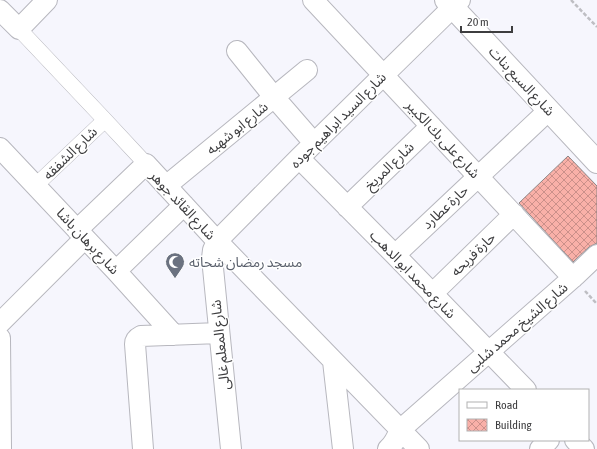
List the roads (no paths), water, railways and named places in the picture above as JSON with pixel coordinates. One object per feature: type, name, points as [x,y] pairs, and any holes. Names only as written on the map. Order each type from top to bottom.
[{"type":"main road","name":"شارع السبع بنات","points":[[453,2],[597,162]]},
{"type":"street","points":[[19,29],[47,0]]},
{"type":"street","name":"شارع على بك الكبير","points":[[313,0],[573,278]]},
{"type":"street","name":"شارع السيد ابراهيم جوده","points":[[217,241],[384,75],[453,2]]},
{"type":"street","name":"شارع القائد جوهر","points":[[0,10],[105,120],[217,241],[419,449]]},
{"type":"street","points":[[237,51],[314,143]]},
{"type":"street","name":"شارع ابو شهبه","points":[[166,186],[307,70]]},
{"type":"street","name":"حارة عطارد","points":[[394,255],[549,110]]},
{"type":"street","name":"شارع الشفقه","points":[[35,186],[105,120]]},
{"type":"street","name":"شارع المريخ","points":[[346,206],[431,126]]},
{"type":"street","name":"شارع برهان باشا","points":[[0,148],[174,335]]},
{"type":"street","name":"شارع محمد ابو الدهب","points":[[299,158],[525,389]]},
{"type":"street","points":[[0,323],[146,164]]},
{"type":"street","points":[[116,271],[184,205]]},
{"type":"street","name":"حارة فريحه","points":[[432,294],[514,214]]},
{"type":"street","name":"شارع المعلم غالى","points":[[217,241],[213,250],[212,258],[231,449]]},
{"type":"street","name":"شارع الشيخ محمد شلبى","points":[[388,449],[396,441],[400,430],[573,278],[597,255]]},
{"type":"street","points":[[144,449],[135,341],[141,336],[219,333]]},
{"type":"street","points":[[0,338],[1,449]]},
{"type":"street","points":[[333,361],[343,449]]},
{"type":"street","points":[[540,449],[548,441]]},
{"type":"street","points":[[576,441],[584,449]]},
{"type":"place","name":"مسجد رمضان شحاته","points":[[175,279]]}]
